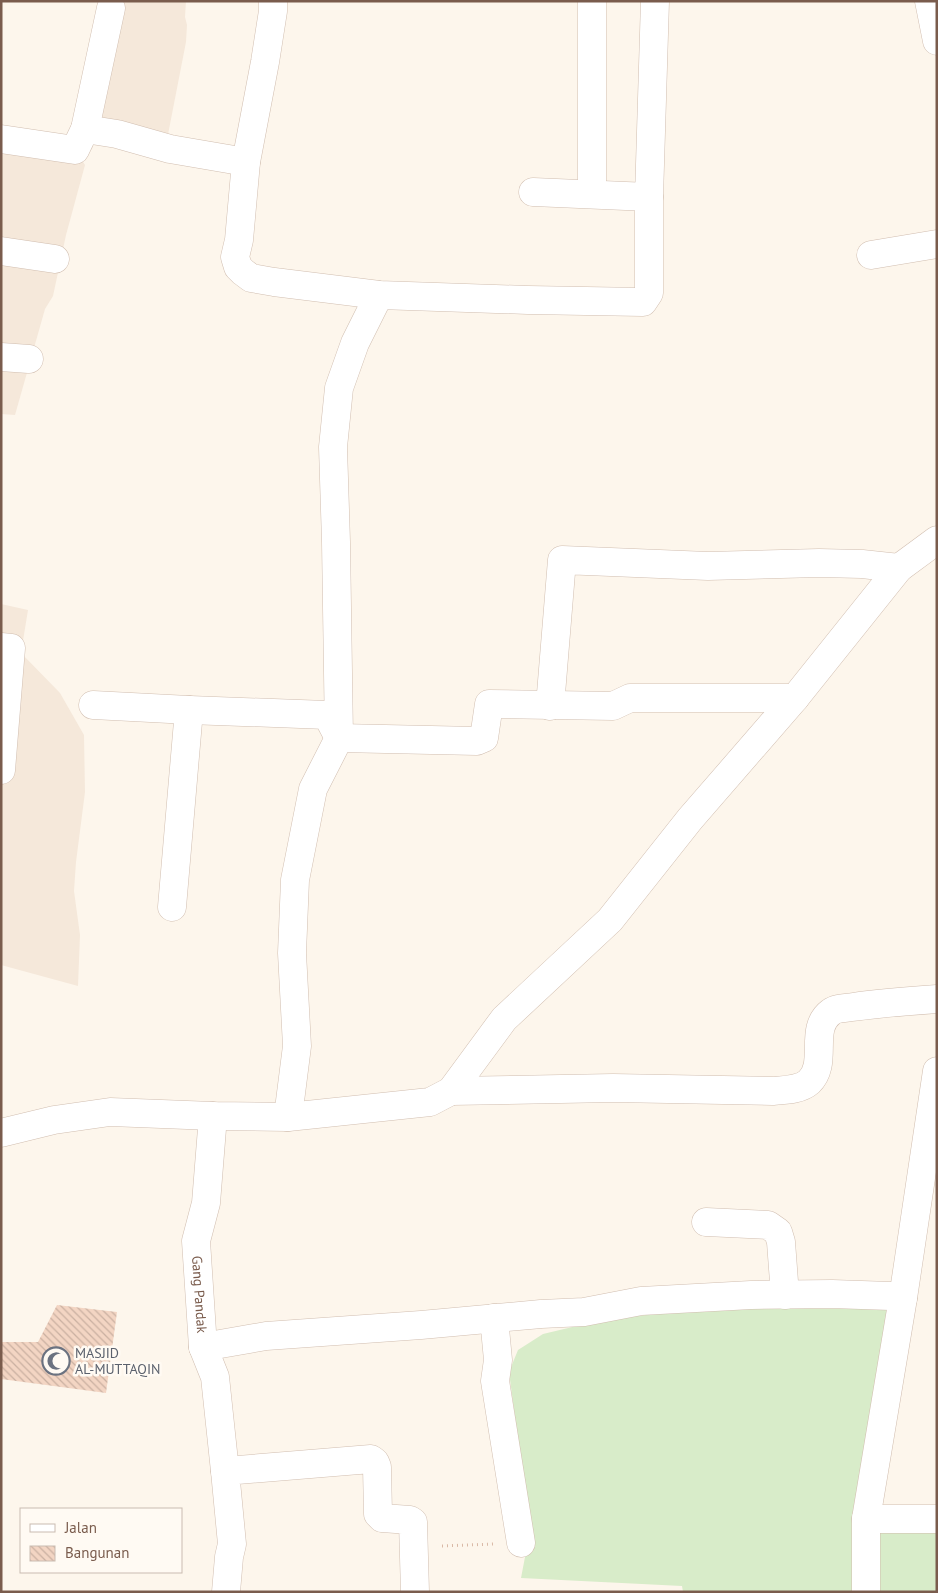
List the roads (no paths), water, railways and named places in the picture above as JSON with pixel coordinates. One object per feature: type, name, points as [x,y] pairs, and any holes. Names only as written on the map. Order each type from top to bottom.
[{"type":"street","points":[[273,1],[266,62],[246,162],[235,257],[238,267],[243,272],[251,278],[274,282],[379,295],[643,302],[649,293],[649,197],[655,1]]},
{"type":"street","points":[[592,1],[592,186]]},
{"type":"street","points":[[929,1],[937,41]]},
{"type":"street","points":[[1,140],[75,150],[85,129],[111,8]]},
{"type":"street","points":[[85,129],[116,134],[170,149],[246,162]]},
{"type":"street","points":[[533,192],[649,197]]},
{"type":"street","points":[[871,255],[937,244]]},
{"type":"street","points":[[1,251],[55,259]]},
{"type":"street","points":[[288,1117],[297,1046],[292,953],[295,880],[312,789],[339,738],[333,447],[339,388],[355,343],[379,295]]},
{"type":"street","points":[[1,357],[29,359]]},
{"type":"street","points":[[452,1091],[504,1019],[610,920],[690,819],[795,698],[899,568],[937,540]]},
{"type":"street","points":[[550,706],[562,560],[708,566],[819,563],[862,564],[899,568]]},
{"type":"street","points":[[1,647],[12,648],[1,770]]},
{"type":"street","points":[[339,738],[477,741],[484,738],[489,704],[613,706],[630,698],[795,698]]},
{"type":"street","points":[[93,705],[327,715],[339,738]]},
{"type":"street","points":[[172,907],[189,710]]},
{"type":"street","points":[[1,1133],[54,1120],[110,1112],[288,1117],[430,1102],[452,1091],[613,1088],[773,1091],[792,1089],[809,1082],[817,1070],[820,1026],[824,1017],[833,1010],[876,1003],[937,999]]},
{"type":"street","points":[[866,1592],[866,1519],[933,1132],[937,1071]]},
{"type":"street","name":"Gang Pandak","points":[[213,1116],[206,1203],[196,1241],[203,1347],[215,1377],[232,1544],[226,1592]]},
{"type":"street","points":[[706,1222],[768,1225],[778,1232],[781,1242],[786,1295]]},
{"type":"street","points":[[203,1347],[266,1336],[584,1312],[641,1301],[786,1295],[867,1294],[903,1298]]},
{"type":"street","points":[[494,1318],[498,1360],[495,1381],[521,1543]]},
{"type":"street","points":[[225,1471],[372,1459],[376,1467],[378,1514],[382,1518],[410,1520],[413,1522],[415,1592]]},
{"type":"street","points":[[866,1519],[937,1519]]},
{"type":"place","name":"MASJID AL-MUTTAQIN","points":[[56,1361]]}]
